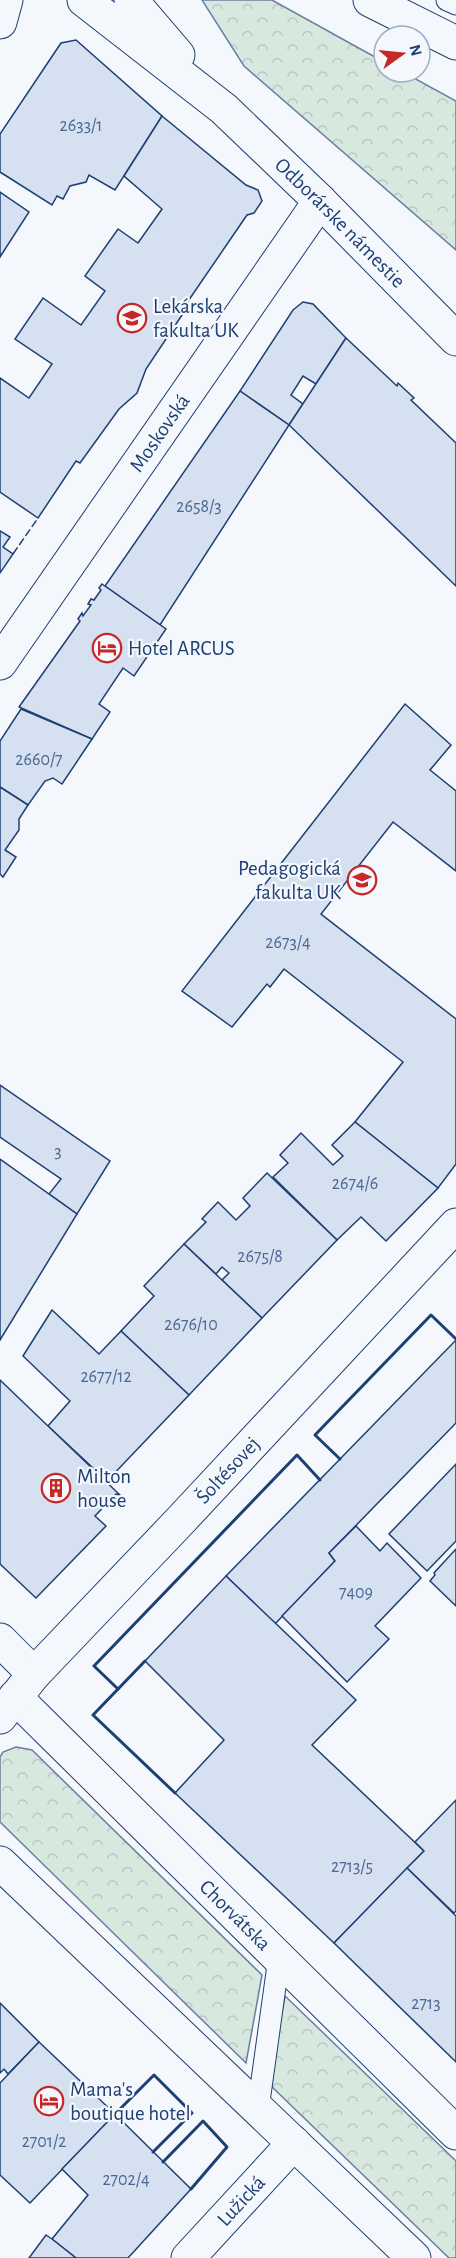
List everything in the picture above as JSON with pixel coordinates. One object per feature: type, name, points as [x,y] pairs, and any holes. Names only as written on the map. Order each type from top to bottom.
[{"type":"street","points":[[0,22],[6,0]]},
{"type":"street","name":"Odborárske námestie","points":[[84,0],[224,109]]},
{"type":"street","name":"Odborárske námestie","points":[[130,0],[224,109],[320,201],[456,339]]},
{"type":"street","points":[[370,0],[456,43]]},
{"type":"street","name":"Moskovská","points":[[0,663],[320,201]]},
{"type":"street","name":"Šoltésovej","points":[[16,1696],[456,1225]]},
{"type":"street","name":"Chorvátska","points":[[0,1640],[16,1696],[456,2133]]},
{"type":"street","points":[[0,1863],[414,2258]]},
{"type":"street","name":"Lužická","points":[[188,2258],[294,2143]]},
{"type":"lane","points":[[447,0],[456,4]]},
{"type":"lane","points":[[258,2109],[279,1958]]},
{"type":"green space","points":[[202,0],[272,0],[372,55],[372,84],[425,84],[456,101],[456,250],[244,66]]},
{"type":"green space","points":[[16,1747],[32,1750],[262,1975],[246,2063],[0,1822],[0,1757],[3,1752]]},
{"type":"green space","points":[[285,1996],[456,2161],[456,2258],[449,2258],[269,2084]]},
{"type":"building","points":[[76,40],[162,116],[115,190],[89,175],[86,182],[70,186],[63,199],[57,196],[52,205],[0,172],[0,134],[61,43]]},
{"type":"building","name":"Lekárska fakulta UK","points":[[162,116],[246,185],[258,190],[262,201],[254,213],[247,215],[182,310],[184,312],[146,369],[137,393],[119,409],[80,463],[76,461],[38,518],[0,492],[0,378],[29,398],[52,364],[15,339],[43,298],[81,325],[105,291],[85,276],[118,229],[138,243],[162,209],[124,176]]},
{"type":"building","points":[[0,192],[29,212],[0,257]]},
{"type":"building","points":[[303,302],[313,304],[346,338],[316,384],[303,376],[291,395],[303,404],[289,425],[240,391],[293,310]]},
{"type":"building","points":[[346,338],[397,386],[398,383],[414,398],[411,400],[456,443],[456,586],[289,425]]},
{"type":"building","name":"Lekárska fakulta UK","points":[[240,391],[289,425],[160,625],[105,586]]},
{"type":"building","points":[[0,531],[10,537],[3,547],[13,554],[0,573]]},
{"type":"building","name":"Hotel ARCUS","points":[[102,584],[166,629],[134,676],[123,668],[99,704],[110,712],[92,739],[19,707],[80,621],[78,619],[82,613],[83,616],[91,605],[88,604],[101,590],[99,588]]},
{"type":"building","name":"Pedagogická fakulta UK","points":[[405,704],[451,745],[430,770],[456,791],[456,871],[393,822],[321,914],[456,1019],[456,1164],[438,1188],[355,1122],[403,1062],[284,969],[270,987],[267,984],[232,1027],[182,991]]},
{"type":"building","points":[[21,709],[92,739],[62,784],[53,778],[45,781],[28,805],[0,787],[0,741]]},
{"type":"building","points":[[0,787],[28,805],[19,819],[19,830],[5,850],[16,857],[3,877],[0,874]]},
{"type":"building","points":[[0,1085],[110,1161],[77,1214],[49,1194],[61,1179],[0,1137]]},
{"type":"building","points":[[355,1122],[438,1188],[386,1241],[361,1217],[337,1240],[273,1177],[288,1163],[280,1155],[301,1133],[333,1165],[343,1156],[332,1145]]},
{"type":"building","points":[[0,1159],[77,1214],[0,1340]]},
{"type":"building","points":[[267,1173],[337,1240],[262,1318],[222,1280],[229,1273],[222,1267],[216,1274],[184,1244],[206,1222],[202,1219],[218,1202],[236,1220],[250,1206],[243,1198]]},
{"type":"building","points":[[184,1244],[262,1318],[189,1395],[121,1331],[154,1296],[144,1286]]},
{"type":"building","points":[[52,1310],[99,1354],[121,1331],[189,1395],[107,1481],[48,1426],[70,1401],[23,1356]]},
{"type":"building","points":[[456,1340],[456,1423],[329,1553],[335,1561],[275,1624],[226,1576]]},
{"type":"building","name":"Milton house","points":[[0,1380],[120,1495],[116,1494],[95,1516],[106,1526],[36,1598],[0,1564]]},
{"type":"building","points":[[456,1464],[456,1541],[427,1571],[389,1534]]},
{"type":"building","points":[[356,1526],[380,1551],[387,1543],[421,1578],[375,1626],[389,1639],[347,1682],[282,1616],[335,1561],[329,1553]]},
{"type":"building","points":[[456,1549],[456,1606],[430,1581],[434,1573]]},
{"type":"building","points":[[226,1576],[356,1700],[312,1745],[424,1851],[334,1943],[175,1793],[224,1740],[145,1661]]},
{"type":"building","points":[[456,1800],[456,1911],[454,1913],[407,1868],[424,1851],[415,1842]]},
{"type":"building","points":[[407,1868],[456,1916],[456,2062],[334,1943]]},
{"type":"building","points":[[0,2003],[39,2042],[8,2074],[4,2069],[0,2073]]},
{"type":"building","points":[[39,2042],[115,2114],[30,2203],[0,2175],[0,2083]]},
{"type":"building","points":[[115,2114],[191,2189],[128,2258],[76,2258],[52,2239],[88,2195],[62,2169]]},
{"type":"building","points":[[46,2235],[52,2239],[76,2258],[29,2258]]},
{"type":"fence","points":[[13,554],[38,518]]},
{"type":"wall","points":[[340,1459],[315,1435],[431,1315],[456,1339]]},
{"type":"wall","points":[[118,1689],[94,1666],[297,1455],[320,1480]]},
{"type":"wall","points":[[145,1661],[93,1715],[175,1793]]},
{"type":"wall","points":[[115,2114],[154,2075],[192,2113],[153,2152]]},
{"type":"wall","points":[[163,2162],[203,2121],[227,2147],[191,2189]]},
{"type":"place","name":"Lekárska fakulta UK","points":[[132,318]]},
{"type":"place","name":"Hotel ARCUS","points":[[107,648]]},
{"type":"place","name":"Pedagogická fakulta UK","points":[[362,880]]},
{"type":"place","name":"Milton house","points":[[56,1488]]},
{"type":"place","name":"Mama's boutique hotel","points":[[49,2101]]}]
